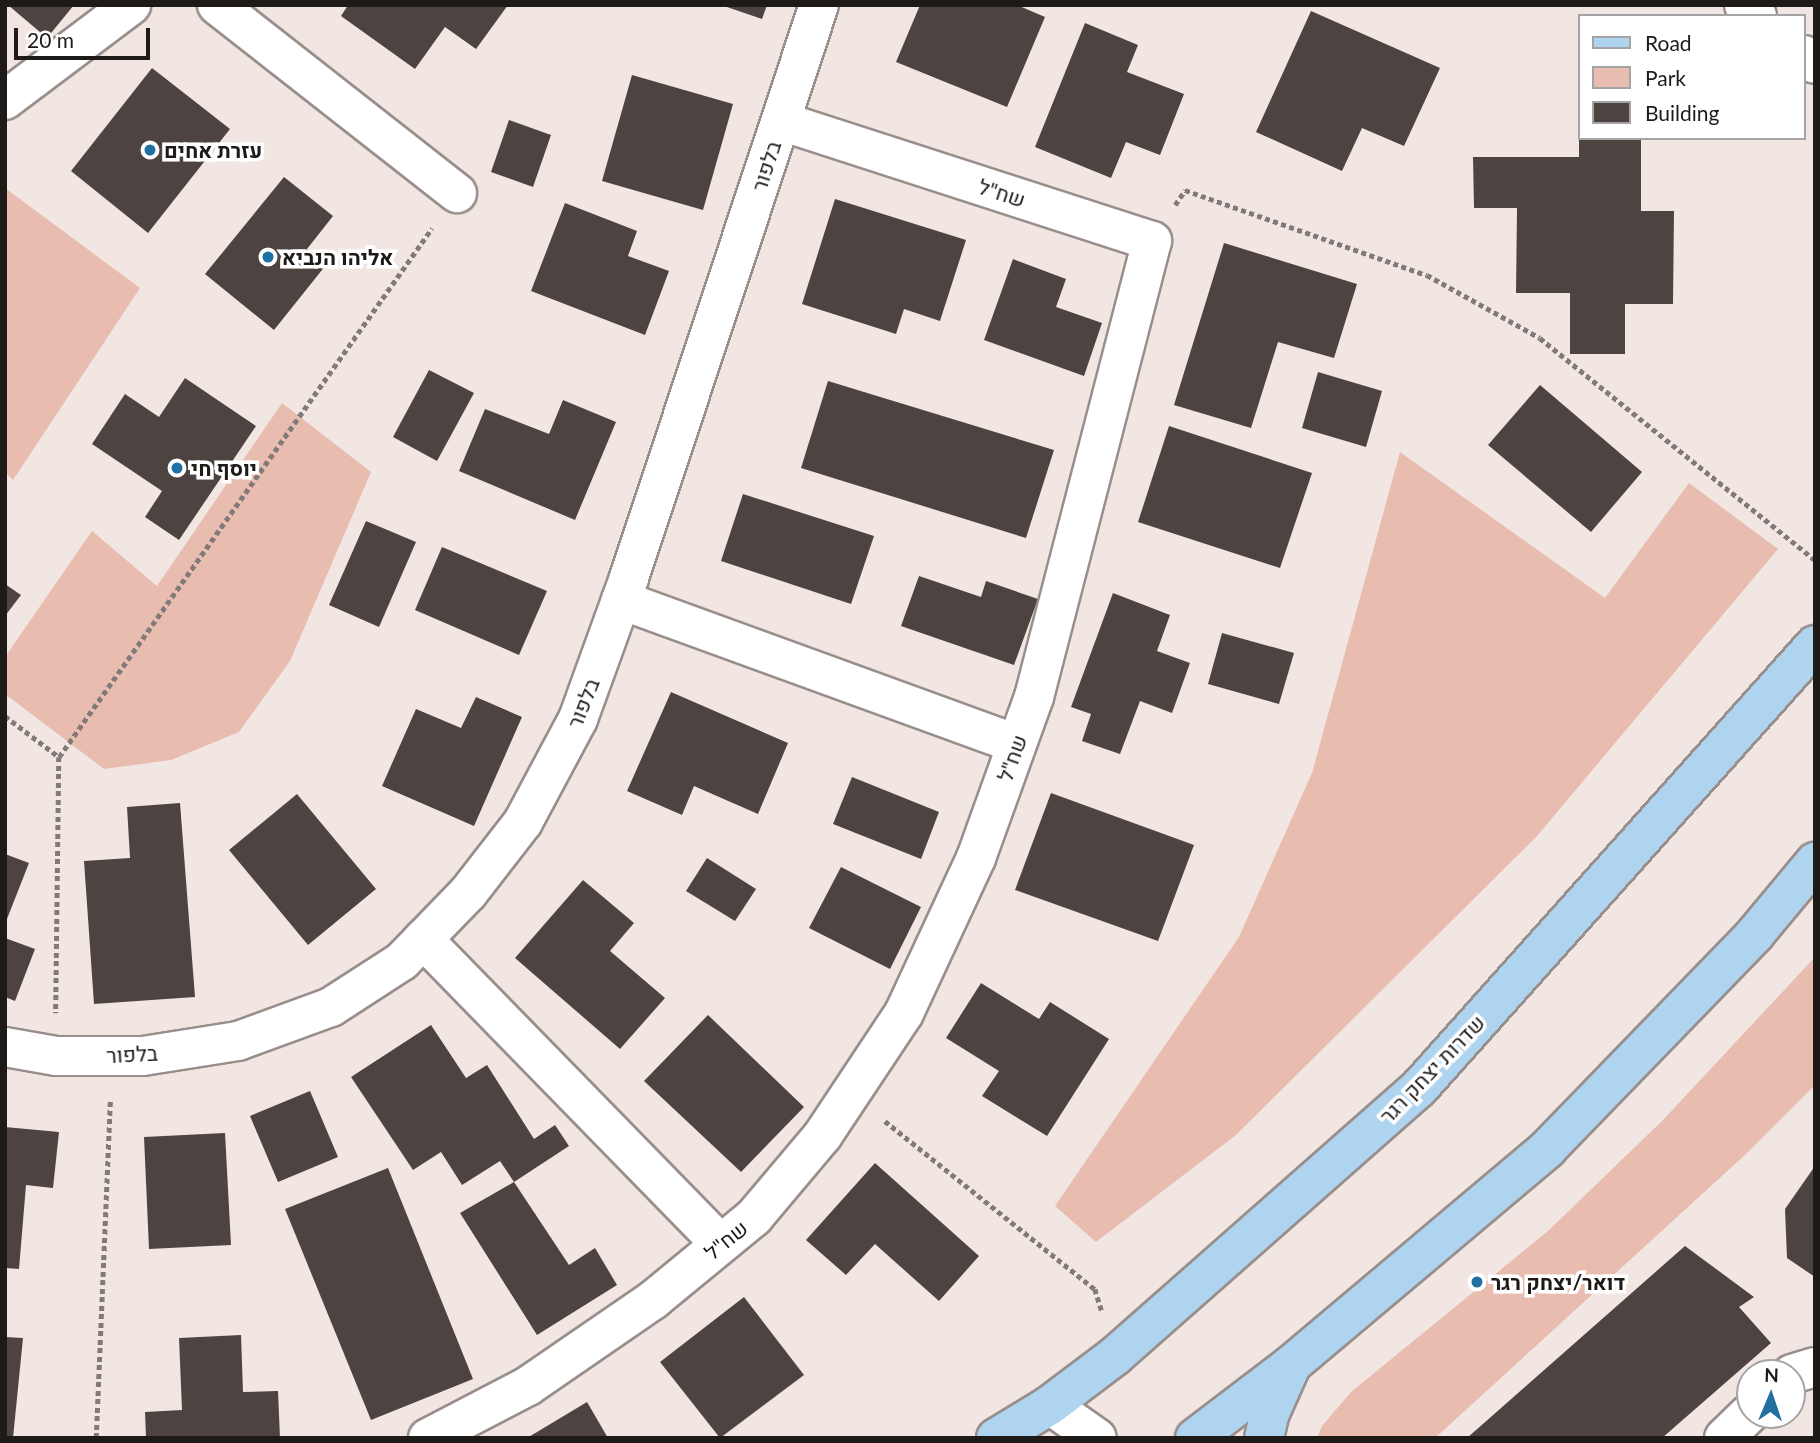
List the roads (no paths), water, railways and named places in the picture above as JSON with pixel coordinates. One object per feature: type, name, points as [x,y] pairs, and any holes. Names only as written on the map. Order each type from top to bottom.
[{"type":"main road","name":"שדרות יצחק רגר","points":[[996,1438],[1057,1422],[1115,1356],[1419,1088],[1815,645]]},
{"type":"main road","points":[[1195,1438],[1292,1364],[1547,1149],[1755,934],[1815,862]]},
{"type":"main road","points":[[1264,1438],[1270,1413],[1292,1364]]},
{"type":"street","points":[[5,100],[131,5]]},
{"type":"street","points":[[216,5],[457,194]]},
{"type":"street","name":"בלפור","points":[[5,1047],[56,1056],[143,1056],[239,1041],[331,1007],[402,961],[468,893],[523,822],[578,719],[621,600],[819,5]]},
{"type":"street","name":"שח\"ל","points":[[428,1438],[528,1386],[653,1300],[754,1217],[823,1135],[904,1013],[976,858],[1034,697],[1152,241],[781,121]]},
{"type":"street","points":[[621,600],[1017,744]]},
{"type":"street","points":[[423,939],[721,1244]]},
{"type":"street","points":[[1057,1422],[1097,1438]]},
{"type":"place","name":"עזרת אחים","points":[[150,150]]},
{"type":"place","name":"אליהו הנביא","points":[[268,257]]},
{"type":"place","name":"יוסף חי","points":[[177,468]]},
{"type":"place","name":"דואר/יצחק רגר","points":[[1477,1282]]}]
